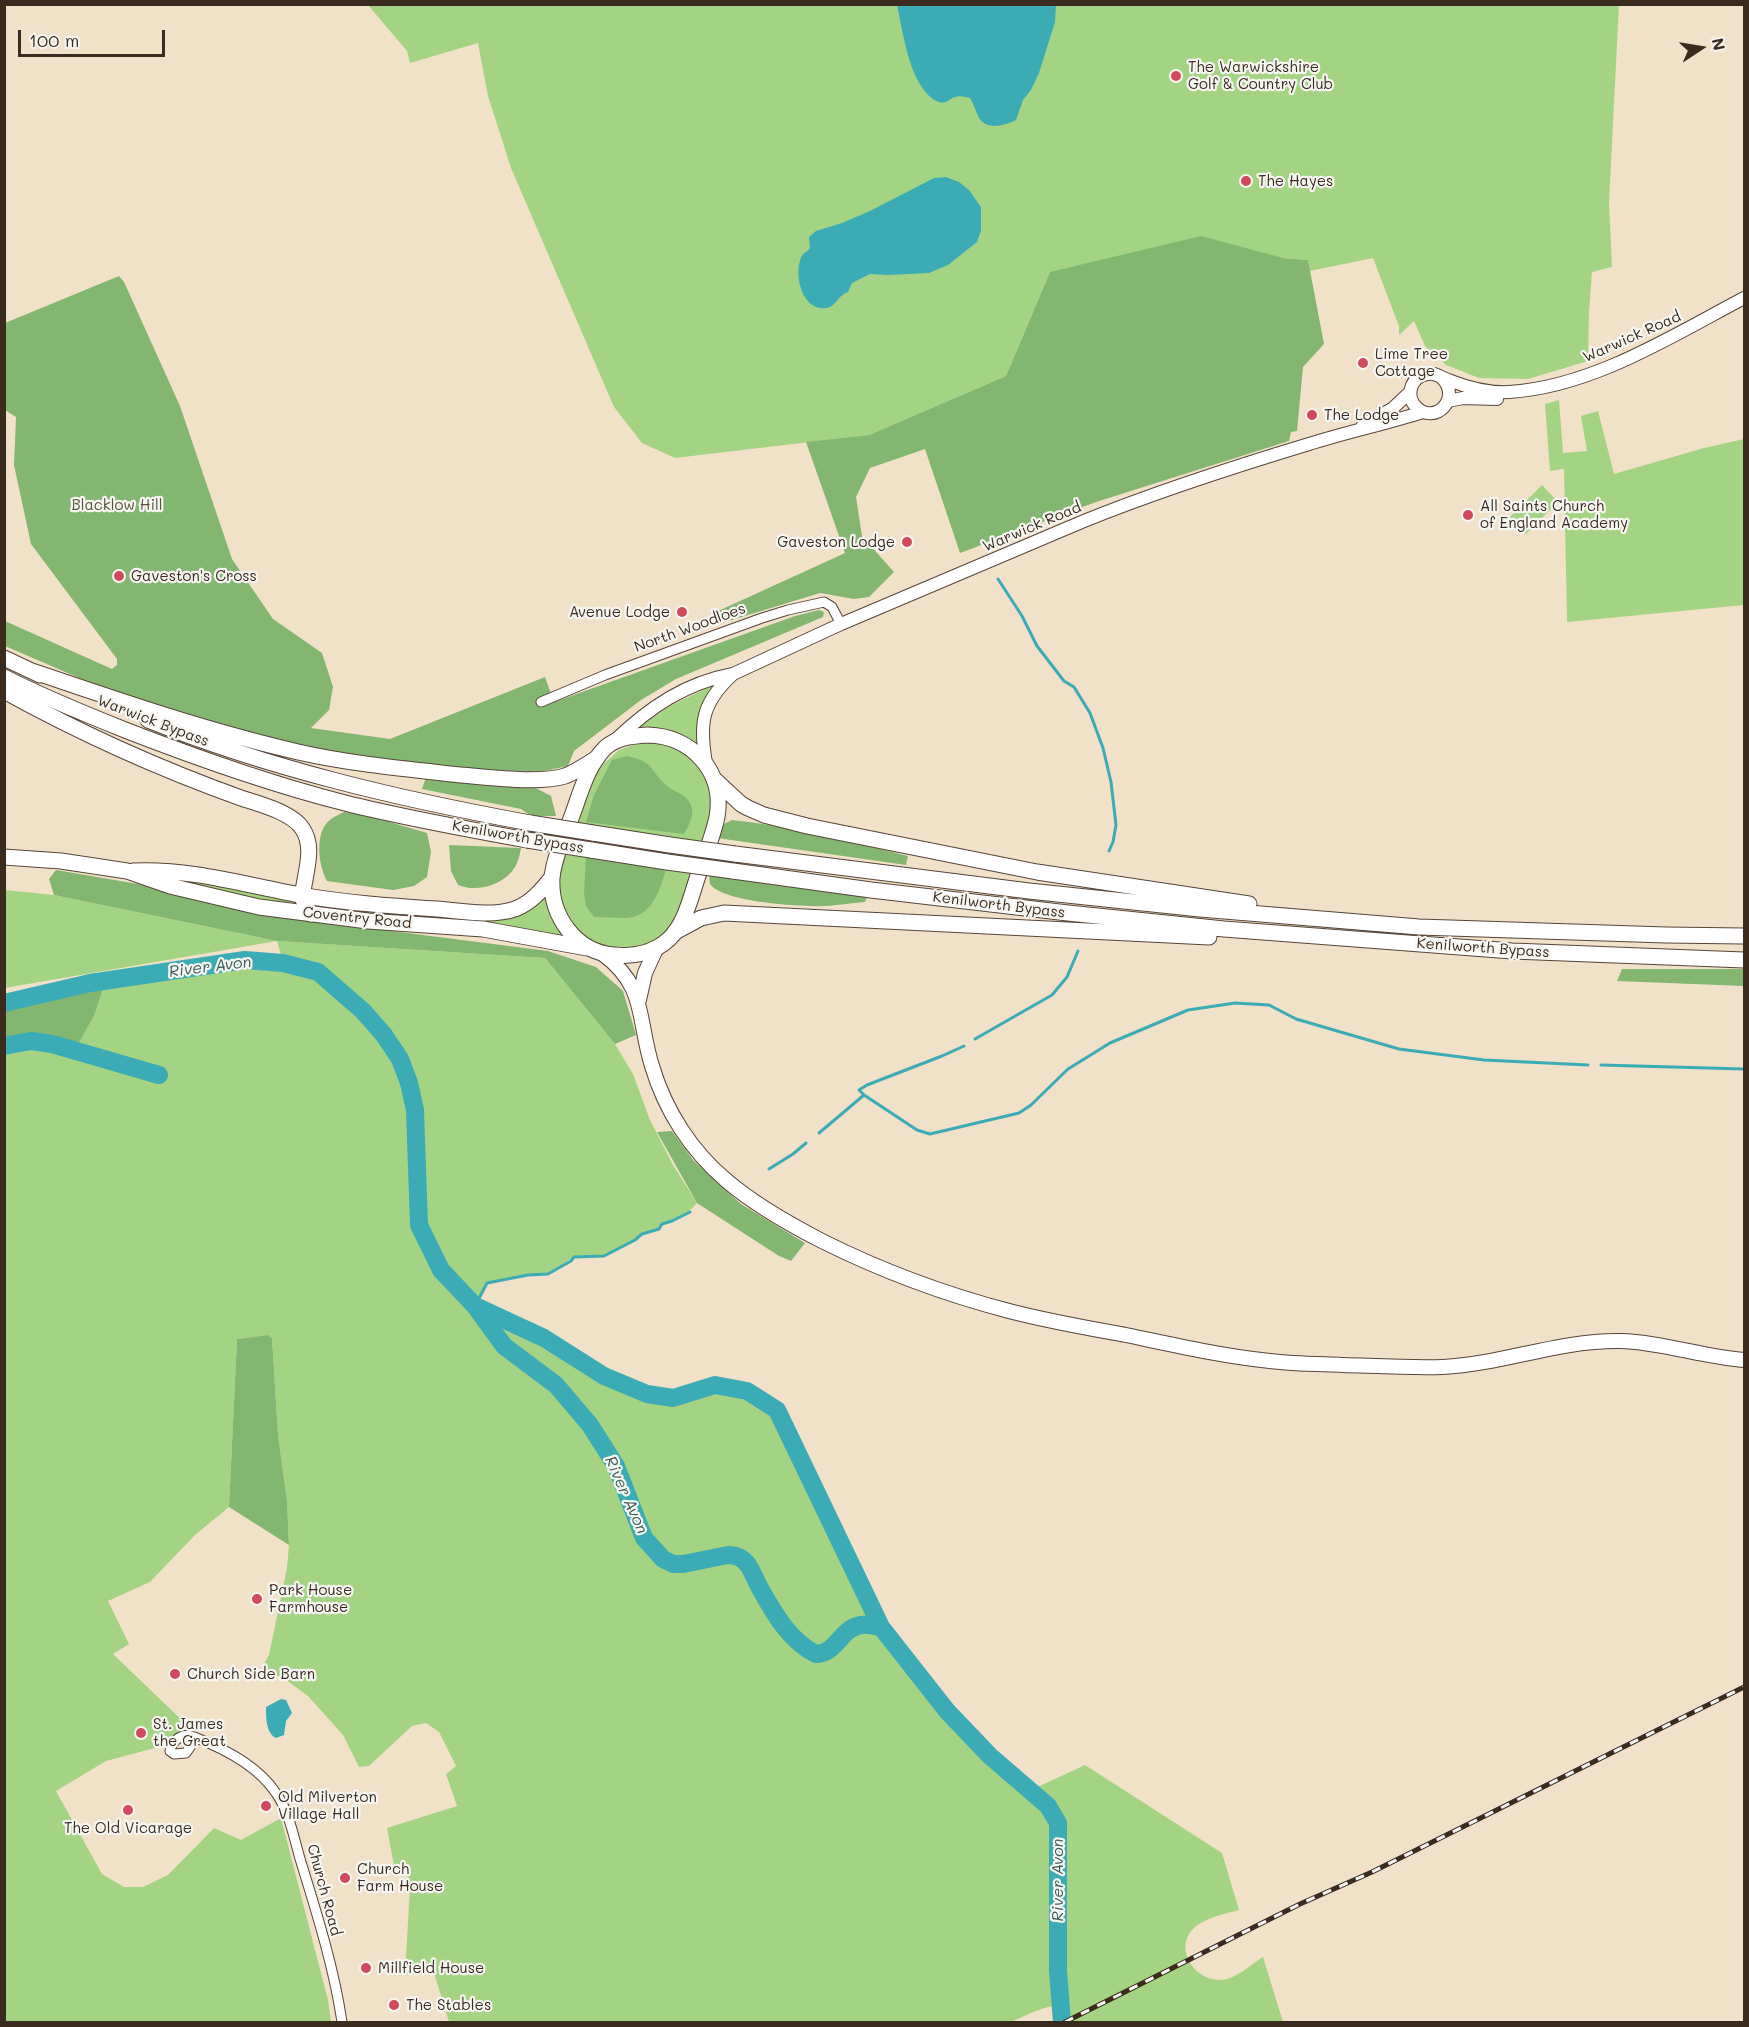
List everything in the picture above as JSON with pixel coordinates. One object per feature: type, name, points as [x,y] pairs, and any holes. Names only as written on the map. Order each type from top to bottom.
[{"type":"main road","name":"Warwick Bypass","points":[[4,658],[113,707],[191,737],[305,773]]},
{"type":"main road","points":[[32,671],[168,717],[301,753],[475,776],[544,779],[566,776],[597,758],[612,743],[622,738],[639,735],[664,736],[687,746],[706,763],[714,779],[717,799],[717,817],[689,903],[675,932],[656,949],[628,956],[597,951]]},
{"type":"main road","name":"Warwick Bypass","points":[[4,677],[95,718],[263,779]]},
{"type":"main road","points":[[4,692],[174,773],[295,819],[308,843],[308,862],[302,895],[303,902],[311,914]]},
{"type":"main road","points":[[597,758],[584,782],[552,877],[554,900],[561,919],[576,938],[622,970],[632,986],[639,1002],[649,1057],[669,1109],[692,1145],[711,1168],[746,1195],[804,1231],[852,1255],[948,1293],[1006,1311],[1197,1350],[1270,1361],[1443,1367],[1484,1363],[1569,1345],[1607,1341],[1642,1342],[1744,1360]]},
{"type":"main road","name":"Kenilworth Bypass","points":[[305,773],[396,796],[530,823],[735,854],[1029,891],[1222,911],[1419,927],[1744,936]]},
{"type":"main road","name":"Kenilworth Bypass","points":[[263,779],[414,819],[527,840],[871,890],[1080,915],[1224,928],[1512,951],[1744,960]]},
{"type":"main road","points":[[714,779],[741,804],[756,812],[807,826],[1037,872],[1273,907],[1345,921]]},
{"type":"main road","name":"Coventry Road","points":[[4,857],[61,861],[127,871],[168,870],[302,895],[402,908],[498,912],[512,910],[530,901],[552,877]]},
{"type":"main road","name":"Coventry Road","points":[[127,871],[170,886],[259,907],[368,921],[483,929],[597,951]]},
{"type":"main road","points":[[675,932],[701,918],[724,913],[1512,951]]},
{"type":"main road","points":[[639,1002],[645,973],[656,949]]},
{"type":"street","name":"Warwick Road","points":[[1448,401],[1463,398],[1498,399],[1579,377],[1666,341],[1744,298]]},
{"type":"street","points":[[1432,374],[1442,378],[1449,389],[1448,401],[1438,411],[1431,413],[1423,412],[1413,403],[1410,392],[1413,384],[1422,376],[1432,374]]},
{"type":"street","name":"Warwick Road","points":[[1442,378],[1484,390],[1507,392],[1527,390]]},
{"type":"street","name":"Warwick Road","points":[[1351,431],[1392,409],[1410,392]]},
{"type":"street","name":"Warwick Road","points":[[612,743],[635,721],[663,701],[691,686],[733,674],[841,624],[1123,505],[1240,465],[1423,412]]},
{"type":"street","name":"North Woodloes","points":[[541,702],[605,675],[778,612],[824,602],[832,607],[841,624]]},
{"type":"street","name":"Warwick Road","points":[[706,763],[702,732],[705,713],[717,691],[733,674]]},
{"type":"street","name":"Church Road","points":[[196,1738],[224,1750],[252,1769],[268,1783],[281,1801],[293,1831],[306,1877],[336,1990],[342,2022]]},
{"type":"green space","points":[[368,5],[1619,5],[1609,202],[1612,267],[1592,272],[1588,361],[1528,379],[1479,378],[1446,365],[1425,346],[1414,321],[1399,335],[1399,326],[1373,258],[1310,271],[1308,260],[1283,258],[1050,272],[1006,376],[869,435],[675,458],[642,443],[614,407],[511,168],[488,96],[478,43],[410,63],[407,51]]},
{"type":"green space","points":[[1201,236],[1283,258],[1308,260],[1324,344],[1303,367],[1297,431],[1291,432],[1289,441],[1096,502],[960,553],[925,449],[870,468],[856,497],[862,536],[894,572],[869,597],[854,599],[820,593],[712,626],[716,612],[845,553],[806,442],[869,435],[1006,376],[1050,272]]},
{"type":"green space","name":"Blacklow Hill","points":[[119,276],[124,282],[180,406],[232,559],[273,619],[322,653],[333,687],[329,710],[311,728],[390,739],[545,677],[554,702],[795,616],[819,610],[824,612],[823,617],[676,679],[641,700],[574,751],[568,766],[540,772],[460,769],[391,762],[303,747],[206,722],[107,690],[5,646],[5,621],[112,669],[117,665],[117,659],[31,544],[14,465],[16,417],[5,410],[5,323]]},
{"type":"green space","points":[[1559,400],[1563,453],[1587,451],[1581,416],[1598,411],[1614,474],[1744,439],[1744,605],[1567,622],[1564,469],[1550,471],[1545,404]]},
{"type":"green space","points":[[1542,485],[1558,502],[1526,534],[1510,517]]},
{"type":"green space","points":[[719,682],[698,745],[670,731],[638,728],[670,706]]},
{"type":"green space","points":[[642,742],[670,746],[692,760],[707,781],[713,814],[683,908],[671,929],[650,944],[616,949],[603,946],[587,938],[568,917],[560,893],[560,874],[598,769],[619,750]]},
{"type":"green space","points":[[627,756],[643,761],[667,786],[688,800],[692,807],[692,815],[684,834],[586,822],[594,795],[612,760]]},
{"type":"green space","points":[[426,777],[534,787],[551,796],[556,816],[531,816],[521,809],[422,789]]},
{"type":"green space","points":[[344,812],[369,816],[427,833],[431,852],[427,877],[414,886],[393,890],[327,881],[321,866],[319,849],[322,831],[326,824]]},
{"type":"green space","points":[[732,820],[798,830],[908,856],[906,865],[717,838],[722,825]]},
{"type":"green space","points":[[449,845],[521,848],[515,867],[504,879],[490,886],[473,888],[458,885],[451,871]]},
{"type":"green space","points":[[586,856],[666,869],[653,902],[641,914],[633,917],[594,917],[586,906],[584,892]]},
{"type":"green space","points":[[56,870],[138,884],[259,914],[548,951],[596,967],[623,991],[636,1035],[615,1044],[545,958],[277,941],[54,895],[49,879]]},
{"type":"green space","points":[[165,874],[291,900],[291,902],[268,902],[209,889],[164,876]]},
{"type":"green space","points":[[709,875],[868,895],[865,902],[819,906],[774,904],[728,895],[710,884]]},
{"type":"green space","points":[[5,890],[54,895],[277,941],[5,988]]},
{"type":"green space","points":[[547,892],[568,939],[322,906],[476,917]]},
{"type":"green space","points":[[277,941],[545,958],[615,1044],[633,1074],[650,1120],[673,1165],[697,1203],[685,1214],[662,1224],[659,1229],[642,1234],[604,1256],[574,1257],[548,1274],[528,1275],[487,1283],[475,1306],[544,1338],[604,1376],[647,1394],[673,1398],[715,1385],[747,1391],[777,1410],[881,1627],[947,1711],[990,1756],[1031,1790],[1085,1765],[1222,1853],[1239,1910],[1202,1922],[1192,1930],[1185,1948],[1187,1957],[1198,1972],[1216,1980],[1232,1977],[1263,1957],[1283,2022],[1072,2022],[1068,2006],[1061,2005],[1039,2010],[1011,2022],[449,2022],[432,1966],[405,1975],[410,1887],[404,1864],[394,1866],[387,1828],[457,1806],[446,1774],[456,1766],[439,1732],[426,1723],[412,1726],[369,1766],[359,1767],[343,1735],[308,1696],[282,1677],[260,1671],[269,1655],[287,1568],[289,1545],[287,1501],[278,1435],[272,1338],[268,1335],[237,1339],[229,1507],[195,1535],[150,1582],[108,1601],[129,1644],[113,1654],[189,1727],[155,1748],[106,1761],[56,1791],[102,1874],[124,1887],[143,1887],[168,1875],[214,1828],[241,1840],[281,1818],[328,2000],[331,2022],[5,2022],[5,1046],[31,1041],[75,1050],[94,1016],[106,980],[245,960],[283,962]]},
{"type":"green space","points":[[1622,969],[1744,969],[1744,986],[1617,981]]},
{"type":"green space","points":[[106,980],[94,1016],[75,1050],[31,1041],[5,1046],[5,1008],[16,1001]]},
{"type":"green space","points":[[672,1131],[693,1160],[741,1204],[805,1243],[791,1261],[779,1256],[697,1203],[657,1132]]},
{"type":"green space","points":[[268,1335],[272,1338],[278,1435],[287,1501],[289,1545],[229,1507],[237,1339]]},
{"type":"water","points":[[897,5],[1056,5],[1055,22],[1039,73],[1023,100],[1016,120],[995,126],[985,124],[978,116],[970,98],[958,96],[941,103],[929,96],[921,86],[909,59]]},
{"type":"water","points":[[946,177],[959,182],[969,190],[981,207],[981,231],[977,242],[948,265],[929,273],[870,274],[852,283],[848,292],[829,307],[817,307],[810,304],[801,288],[798,270],[803,254],[810,248],[809,237],[816,231],[870,211],[934,178]]},
{"type":"water","points":[[281,1699],[286,1700],[292,1713],[286,1721],[284,1735],[276,1738],[268,1729],[266,1707]]},
{"type":"waterway","points":[[998,579],[1022,616],[1037,646],[1064,681],[1074,687],[1090,713],[1103,748],[1111,782],[1116,825],[1109,851]]},
{"type":"waterway","points":[[975,1039],[1052,995],[1067,977],[1078,951]]},
{"type":"waterway","name":"River Avon","points":[[4,1003],[90,983],[245,960],[283,963],[318,972],[363,1011],[384,1035],[400,1059],[409,1083],[415,1110],[419,1225],[441,1270],[475,1306],[504,1346],[556,1385],[590,1425],[616,1466],[644,1538],[663,1559],[673,1564],[728,1555],[742,1559],[750,1568],[766,1599],[791,1635],[816,1654],[829,1650],[854,1627],[863,1625],[881,1627]]},
{"type":"waterway","points":[[864,1095],[917,1130],[930,1134],[1019,1113],[1031,1105],[1068,1069],[1110,1043],[1188,1010],[1235,1003],[1269,1005],[1296,1019],[1399,1049],[1484,1060],[1588,1065]]},
{"type":"waterway","points":[[4,1046],[31,1041],[52,1044],[159,1075]]},
{"type":"waterway","points":[[819,1133],[864,1095],[859,1090],[867,1085],[964,1046]]},
{"type":"waterway","points":[[1601,1065],[1744,1069]]},
{"type":"waterway","points":[[769,1169],[806,1143]]},
{"type":"waterway","points":[[475,1306],[487,1283],[528,1275],[548,1274],[574,1257],[604,1256],[642,1234],[659,1229],[662,1224],[690,1212]]},
{"type":"waterway","name":"River Avon","points":[[475,1306],[544,1338],[604,1376],[647,1394],[673,1398],[715,1385],[747,1391],[777,1410],[881,1627],[947,1711],[990,1756],[1048,1806],[1058,1823],[1058,1971],[1062,2022]]},
{"type":"railway","points":[[1065,2022],[1300,1904],[1372,1872],[1744,1687]]},
{"type":"place","name":"The Warwickshire Golf & Country Club","points":[[1176,76]]},
{"type":"place","name":"The Hayes","points":[[1246,181]]},
{"type":"place","name":"Lime Tree Cottage","points":[[1363,363]]},
{"type":"place","name":"The Lodge","points":[[1312,415]]},
{"type":"place","name":"All Saints Church of England Academy","points":[[1468,515]]},
{"type":"place","name":"Gaveston Lodge","points":[[907,542]]},
{"type":"place","name":"Gaveston's Cross","points":[[119,576]]},
{"type":"place","name":"Avenue Lodge","points":[[682,612]]},
{"type":"place","name":"Park House Farmhouse","points":[[257,1599]]},
{"type":"place","name":"Church Side Barn","points":[[175,1674]]},
{"type":"place","name":"St. James the Great","points":[[141,1733]]},
{"type":"place","name":"Old Milverton Village Hall","points":[[266,1806]]},
{"type":"place","name":"The Old Vicarage","points":[[128,1810]]},
{"type":"place","name":"Church Farm House","points":[[345,1878]]},
{"type":"place","name":"Millfield House","points":[[366,1968]]},
{"type":"place","name":"The Stables","points":[[394,2005]]}]
